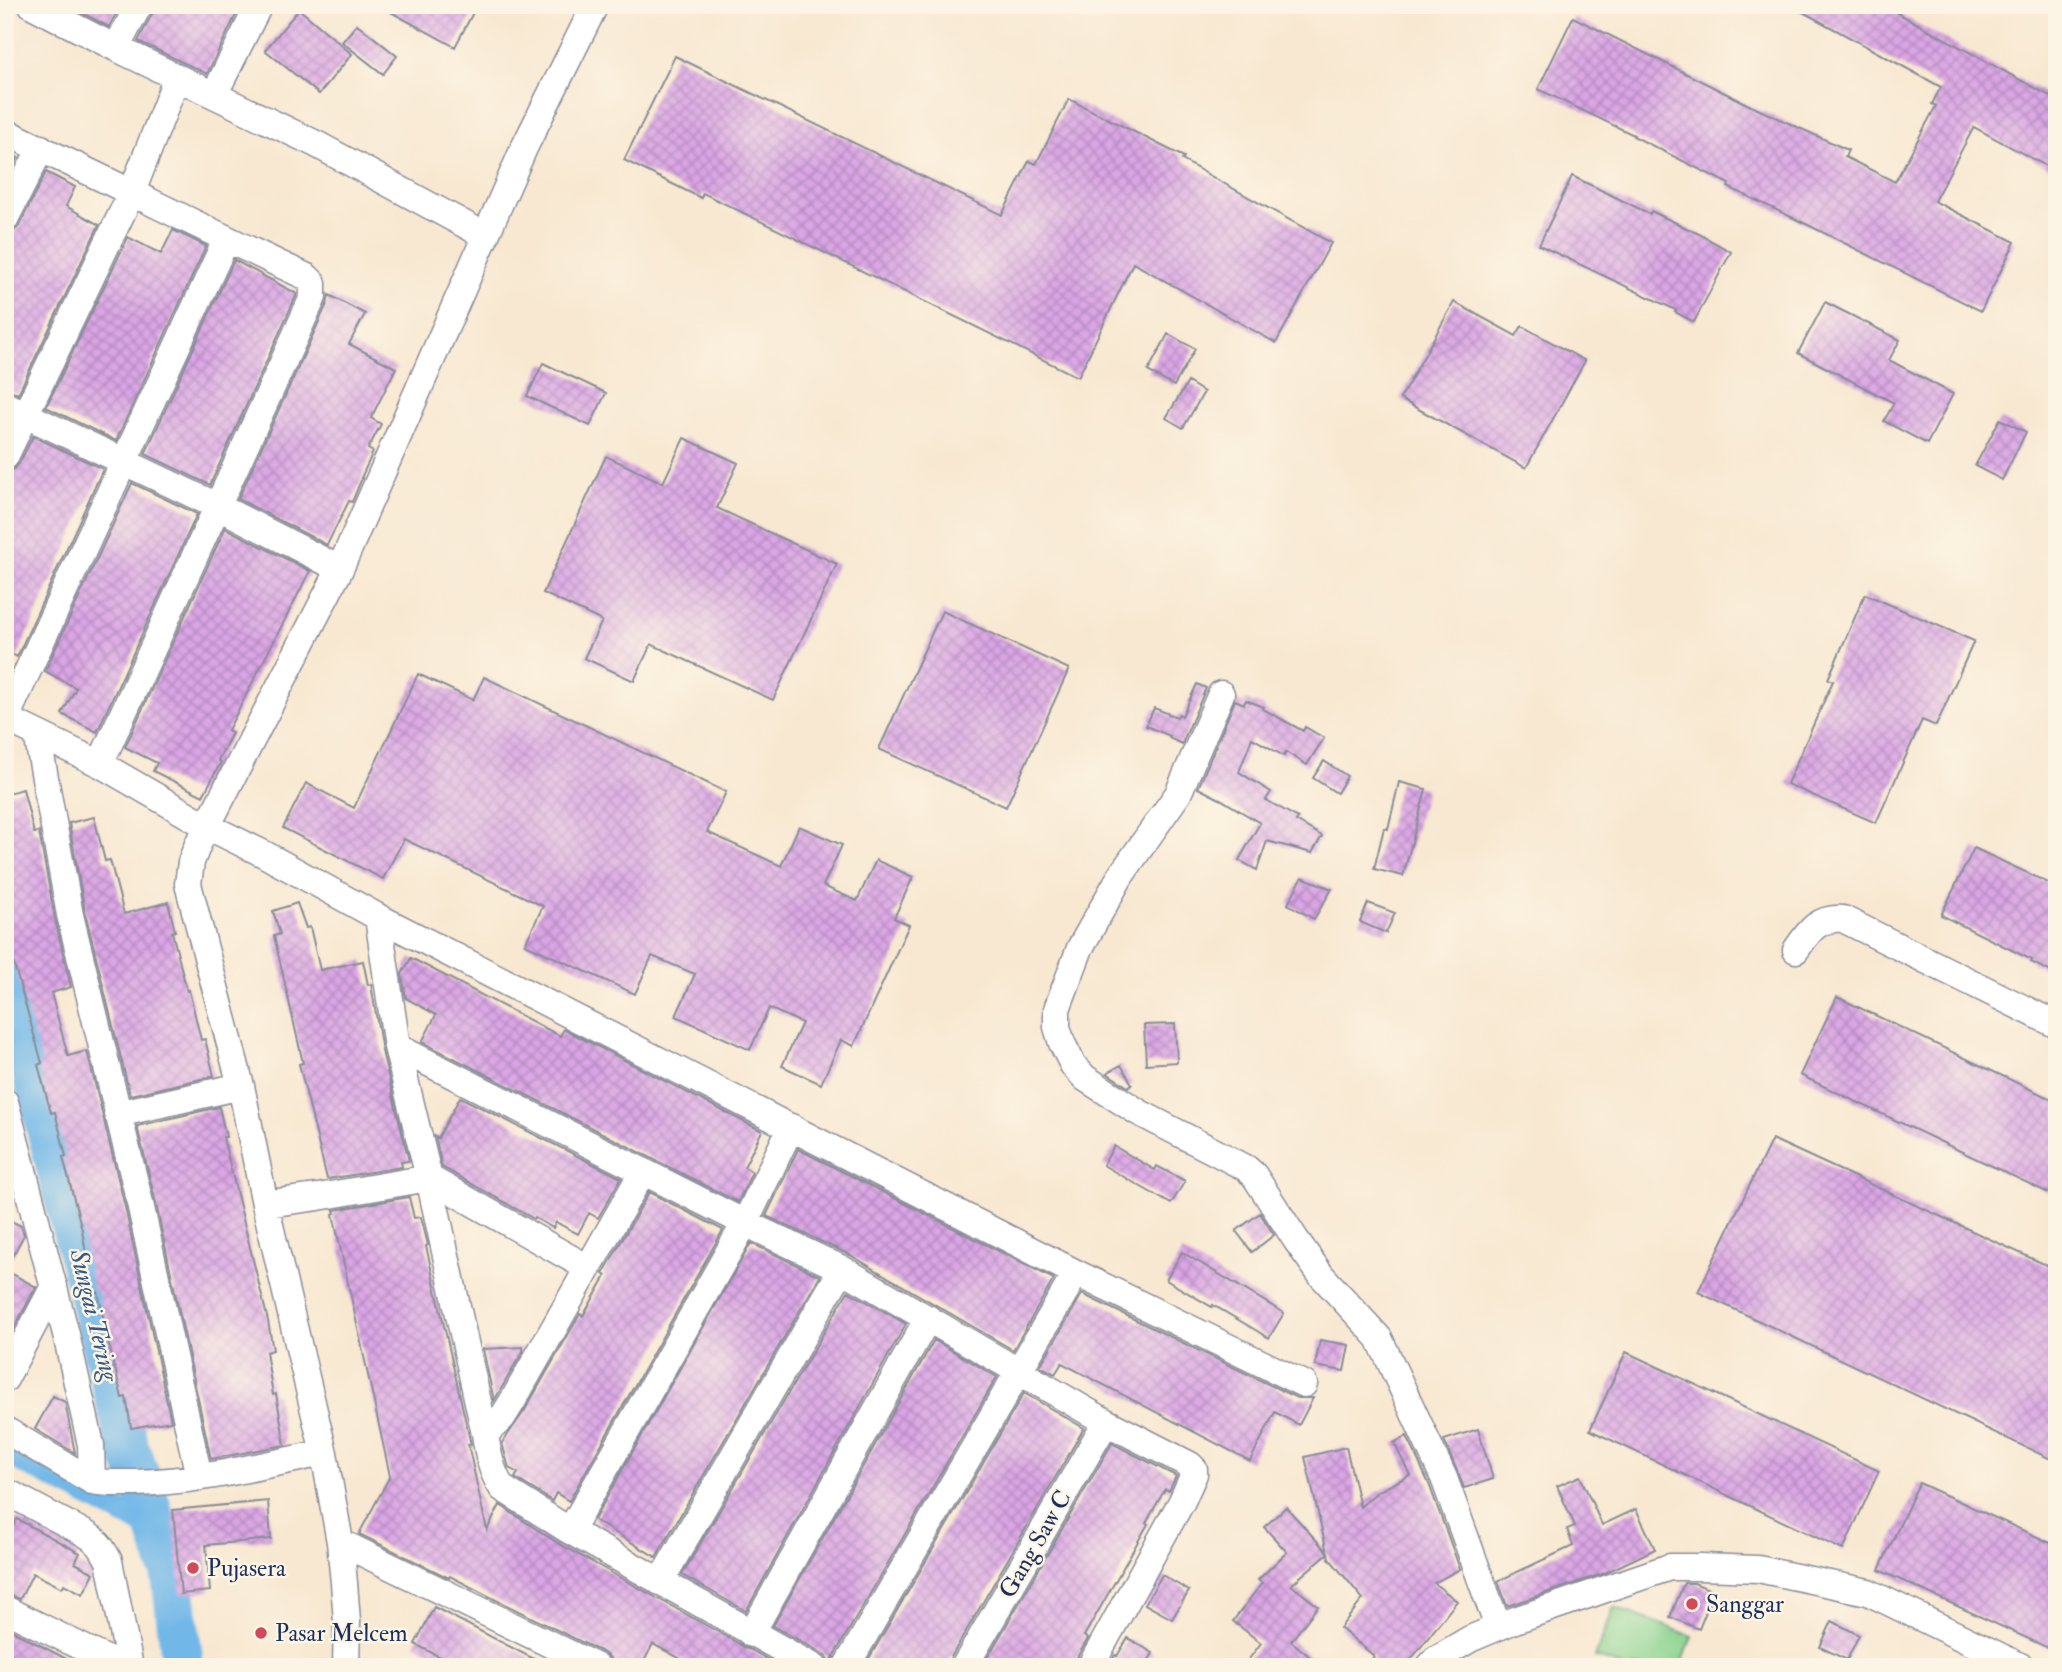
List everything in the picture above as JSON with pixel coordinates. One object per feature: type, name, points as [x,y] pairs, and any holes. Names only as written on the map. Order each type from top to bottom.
[{"type":"street","points":[[32,5],[316,144],[486,236]]},
{"type":"street","points":[[116,48],[139,5]]},
{"type":"street","points":[[214,95],[259,5]]},
{"type":"street","points":[[347,1666],[340,1542],[324,1453],[265,1204],[241,1086],[188,884],[191,862],[340,569],[524,148],[595,5]]},
{"type":"street","points":[[5,457],[15,409],[132,192],[177,78]]},
{"type":"street","points":[[5,132],[307,277],[313,283],[314,289],[313,297],[100,764]]},
{"type":"street","points":[[5,219],[41,148]]},
{"type":"street","points":[[226,240],[6,718],[100,764],[378,917],[1076,1273],[1304,1384]]},
{"type":"street","points":[[15,409],[124,460],[340,569]]},
{"type":"street","points":[[1221,694],[1178,794],[1121,875],[1080,948],[1057,1009],[1062,1044],[1073,1065],[1085,1077],[1138,1112],[1246,1168],[1254,1175],[1321,1275],[1379,1338],[1444,1478],[1498,1627]]},
{"type":"street","points":[[37,734],[70,915],[139,1203],[199,1477]]},
{"type":"street","points":[[378,917],[397,1047],[429,1178],[492,1470],[502,1488],[570,1531],[814,1667]]},
{"type":"street","points":[[1796,950],[1810,930],[1822,922],[1833,918],[1843,919],[2057,1025]]},
{"type":"street","points":[[397,1047],[745,1223],[842,1269],[1106,1422],[1190,1465],[1195,1474],[1182,1501],[1090,1667]]},
{"type":"street","points":[[117,1114],[241,1086]]},
{"type":"street","points":[[6,1110],[54,1286],[98,1482]]},
{"type":"street","points":[[570,1531],[745,1223],[791,1127]]},
{"type":"street","points":[[485,1434],[502,1418],[512,1402],[643,1171]]},
{"type":"street","points":[[265,1204],[429,1178],[588,1268]]},
{"type":"street","points":[[660,1582],[842,1269]]},
{"type":"street","points":[[846,1667],[1076,1273]]},
{"type":"street","points":[[5,1379],[54,1286]]},
{"type":"street","points":[[751,1633],[928,1318]]},
{"type":"street","name":"Gang Saw C","points":[[964,1667],[1106,1422]]},
{"type":"street","points":[[5,1430],[98,1482],[150,1483],[199,1477],[324,1453]]},
{"type":"street","points":[[5,1491],[97,1540],[102,1547],[108,1561],[130,1667]]},
{"type":"street","points":[[340,1542],[597,1667]]},
{"type":"street","points":[[1429,1667],[1470,1639],[1498,1627],[1671,1567],[1758,1569],[1868,1592],[2022,1667]]},
{"type":"street","points":[[5,1609],[122,1667]]},
{"type":"green space","points":[[1614,1607],[1692,1636],[1681,1667],[1623,1667],[1595,1657]]},
{"type":"building","points":[[67,5],[121,5],[109,27]]},
{"type":"building","points":[[155,5],[241,5],[207,74],[138,41]]},
{"type":"building","points":[[378,5],[477,5],[455,47]]},
{"type":"building","points":[[1790,5],[1883,5],[2057,100],[2057,172],[1974,127],[1934,201],[2015,242],[1981,311],[1728,187],[1729,184],[1634,135],[1538,89],[1573,17],[1751,106],[1848,150],[1845,157],[1895,182],[1936,106],[1932,104],[1941,87]]},
{"type":"building","points":[[299,9],[352,54],[319,94],[265,50]]},
{"type":"building","points":[[357,24],[397,56],[383,74],[342,42]]},
{"type":"building","points":[[675,56],[1002,215],[1029,161],[1036,164],[1069,99],[1184,157],[1182,160],[1331,243],[1276,343],[1133,263],[1078,377],[703,193],[701,198],[624,160]]},
{"type":"building","points":[[5,151],[18,158],[5,184]]},
{"type":"building","points":[[46,172],[75,187],[66,206],[99,225],[18,394],[5,389],[5,235],[19,226]]},
{"type":"building","points":[[1572,176],[1650,214],[1651,211],[1731,252],[1694,322],[1675,312],[1676,310],[1539,245]]},
{"type":"building","points":[[173,230],[206,246],[116,441],[46,407],[128,237],[161,254]]},
{"type":"building","points":[[234,260],[297,294],[210,485],[145,454]]},
{"type":"building","points":[[329,295],[365,314],[349,344],[396,368],[371,418],[381,424],[368,449],[373,452],[352,502],[349,501],[327,545],[238,499]]},
{"type":"building","points":[[1454,302],[1516,336],[1522,326],[1585,361],[1526,468],[1400,399]]},
{"type":"building","points":[[1825,302],[1900,340],[1889,360],[1953,394],[1927,444],[1884,421],[1894,403],[1798,353]]},
{"type":"building","points":[[1168,334],[1195,349],[1174,386],[1148,371]]},
{"type":"building","points":[[543,363],[606,393],[590,426],[527,396]]},
{"type":"building","points":[[1188,382],[1204,392],[1183,428],[1166,418]]},
{"type":"building","points":[[2000,419],[2026,432],[2002,480],[1975,466]]},
{"type":"building","points":[[33,436],[103,469],[17,657],[5,651],[5,473],[19,464]]},
{"type":"building","points":[[684,438],[738,463],[717,508],[837,564],[773,700],[651,644],[634,681],[584,658],[602,621],[543,593],[606,456],[663,483]]},
{"type":"building","points":[[132,483],[197,514],[97,732],[62,714],[76,688],[45,671]]},
{"type":"building","points":[[225,528],[310,571],[228,730],[232,733],[218,760],[221,762],[203,796],[153,771],[157,763],[125,747]]},
{"type":"building","points":[[1865,594],[1974,641],[1936,726],[1922,720],[1876,823],[1787,784],[1833,681],[1828,679]]},
{"type":"building","points":[[942,611],[1069,669],[1006,807],[879,749]]},
{"type":"building","points":[[418,674],[473,700],[484,677],[726,792],[707,832],[781,866],[799,826],[842,845],[823,886],[857,901],[876,860],[913,877],[894,918],[909,925],[854,1046],[841,1040],[821,1084],[782,1066],[802,1023],[769,1008],[750,1050],[676,1016],[695,974],[652,956],[635,994],[525,944],[543,906],[404,839],[383,879],[283,828],[306,783],[354,808]]},
{"type":"building","points":[[1197,684],[1206,688],[1182,744],[1146,726],[1154,708],[1177,717],[1179,714],[1182,716]]},
{"type":"building","points":[[1235,700],[1244,704],[1246,700],[1264,707],[1263,709],[1303,731],[1305,727],[1324,738],[1307,765],[1286,752],[1284,756],[1252,738],[1239,772],[1271,792],[1266,800],[1298,818],[1296,821],[1322,836],[1312,853],[1267,841],[1257,870],[1239,860],[1260,823],[1198,788]]},
{"type":"building","points":[[1324,761],[1347,776],[1337,793],[1313,778]]},
{"type":"building","points":[[1399,782],[1426,789],[1403,876],[1374,869],[1384,828],[1388,829]]},
{"type":"building","points":[[23,789],[34,833],[39,832],[71,987],[51,993],[68,1056],[87,1051],[125,1207],[171,1421],[131,1428],[126,1397],[122,1398],[114,1368],[98,1292],[94,1293],[55,1112],[51,1113],[38,1065],[42,1063],[6,936],[10,934],[5,915],[5,794]]},
{"type":"building","points":[[94,817],[105,861],[110,860],[124,914],[168,902],[175,931],[172,932],[187,991],[189,990],[201,1040],[205,1039],[214,1076],[130,1095],[85,912],[69,823]]},
{"type":"building","points":[[1974,848],[2057,887],[2057,975],[1941,915]]},
{"type":"building","points":[[1302,877],[1332,889],[1314,919],[1288,904]]},
{"type":"building","points":[[297,903],[306,928],[310,927],[320,970],[363,961],[368,985],[371,984],[382,1051],[409,1161],[401,1162],[402,1167],[327,1179],[299,1064],[303,1063],[274,936],[280,934],[273,911]]},
{"type":"building","points":[[1368,903],[1395,913],[1386,933],[1360,922]]},
{"type":"building","points":[[411,958],[560,1036],[564,1029],[762,1131],[744,1167],[752,1172],[738,1202],[422,1042],[436,1015],[406,998],[402,974]]},
{"type":"building","points":[[1837,997],[2057,1102],[2057,1197],[1800,1075]]},
{"type":"building","points":[[1175,1024],[1177,1062],[1146,1064],[1144,1025]]},
{"type":"building","points":[[1121,1065],[1132,1084],[1128,1087],[1107,1073]]},
{"type":"building","points":[[460,1097],[621,1178],[598,1218],[589,1213],[578,1234],[556,1222],[553,1228],[442,1167],[435,1136],[438,1138]]},
{"type":"building","points":[[219,1107],[226,1137],[223,1137],[268,1321],[273,1350],[266,1352],[285,1445],[211,1459],[137,1126]]},
{"type":"building","points":[[1772,1139],[2057,1270],[2057,1462],[1698,1292]]},
{"type":"building","points":[[1114,1146],[1155,1170],[1157,1166],[1185,1181],[1171,1204],[1103,1165]]},
{"type":"building","points":[[798,1149],[1054,1279],[1013,1350],[850,1255],[766,1216]]},
{"type":"building","points":[[649,1192],[723,1230],[569,1501],[556,1493],[552,1501],[515,1478],[518,1473],[509,1468],[502,1443],[525,1410],[580,1314],[583,1316]]},
{"type":"building","points":[[409,1197],[414,1218],[421,1217],[428,1245],[426,1246],[471,1445],[468,1444],[487,1530],[500,1505],[556,1542],[781,1667],[696,1667],[653,1644],[641,1667],[618,1667],[604,1653],[359,1534],[390,1476],[333,1214],[334,1210]]},
{"type":"building","points":[[1260,1213],[1274,1235],[1252,1252],[1236,1231]]},
{"type":"building","points":[[5,1218],[21,1226],[24,1235],[5,1270]]},
{"type":"building","points":[[751,1243],[820,1276],[656,1557],[594,1520]]},
{"type":"building","points":[[1182,1252],[1284,1313],[1269,1338],[1166,1280]]},
{"type":"building","points":[[5,1270],[36,1287],[5,1345]]},
{"type":"building","points":[[848,1291],[906,1324],[746,1611],[682,1575]]},
{"type":"building","points":[[1082,1294],[1297,1398],[1313,1398],[1299,1425],[1275,1412],[1250,1461],[1062,1363],[1055,1374],[1040,1366]]},
{"type":"building","points":[[934,1340],[997,1377],[832,1659],[830,1667],[822,1653],[773,1626]]},
{"type":"building","points":[[1320,1340],[1349,1345],[1344,1371],[1315,1366]]},
{"type":"building","points":[[523,1347],[523,1351],[494,1401],[483,1349]]},
{"type":"building","points":[[1626,1352],[1879,1471],[1843,1550],[1590,1430]]},
{"type":"building","points":[[1024,1393],[1084,1428],[950,1659],[948,1667],[864,1667]]},
{"type":"building","points":[[53,1396],[65,1402],[75,1453],[35,1429]]},
{"type":"building","points":[[1478,1429],[1493,1479],[1464,1488],[1444,1440]]},
{"type":"building","points":[[1407,1436],[1429,1484],[1460,1569],[1434,1583],[1457,1601],[1405,1667],[1366,1667],[1374,1656],[1340,1628],[1363,1599],[1329,1558],[1328,1553],[1291,1585],[1318,1606],[1291,1641],[1322,1667],[1243,1667],[1261,1643],[1233,1621],[1262,1583],[1258,1580],[1287,1552],[1264,1527],[1286,1507],[1327,1552],[1305,1457],[1346,1447],[1360,1507],[1377,1492],[1410,1475],[1394,1443]]},
{"type":"building","points":[[1112,1443],[1176,1476],[1169,1491],[1165,1489],[1084,1636],[1088,1639],[1074,1667],[982,1667]]},
{"type":"building","points":[[1580,1476],[1602,1525],[1636,1509],[1655,1549],[1605,1573],[1507,1606],[1498,1581],[1573,1546],[1567,1529],[1575,1526],[1557,1486]]},
{"type":"building","points":[[1919,1483],[2057,1546],[2057,1652],[1879,1570]]},
{"type":"building","name":"Pujasera","points":[[268,1501],[271,1539],[206,1545],[210,1591],[181,1594],[173,1510]]},
{"type":"building","points":[[17,1519],[80,1553],[75,1563],[94,1573],[83,1594],[64,1584],[62,1588],[33,1573],[20,1599],[5,1593],[5,1541]]},
{"type":"building","points":[[1162,1575],[1189,1591],[1172,1619],[1145,1604]]},
{"type":"building","name":"Sanggar","points":[[1684,1583],[1694,1583],[1714,1591],[1699,1629],[1670,1617]]},
{"type":"building","points":[[434,1607],[549,1667],[435,1667],[440,1657],[415,1644]]},
{"type":"building","points":[[1832,1621],[1859,1635],[1847,1660],[1820,1647]]},
{"type":"building","points":[[5,1627],[82,1667],[5,1667]]},
{"type":"building","points":[[1128,1638],[1153,1653],[1145,1667],[1108,1667],[1115,1655],[1117,1656]]},
{"type":"waterway","name":"Sungai Tering","points":[[5,963],[128,1447],[172,1575],[183,1667]]},
{"type":"waterway","points":[[5,1452],[159,1532]]},
{"type":"place","name":"Pujasera","points":[[193,1568]]},
{"type":"place","name":"Sanggar","points":[[1692,1604]]},
{"type":"place","name":"Pasar Melcem","points":[[261,1633]]}]
